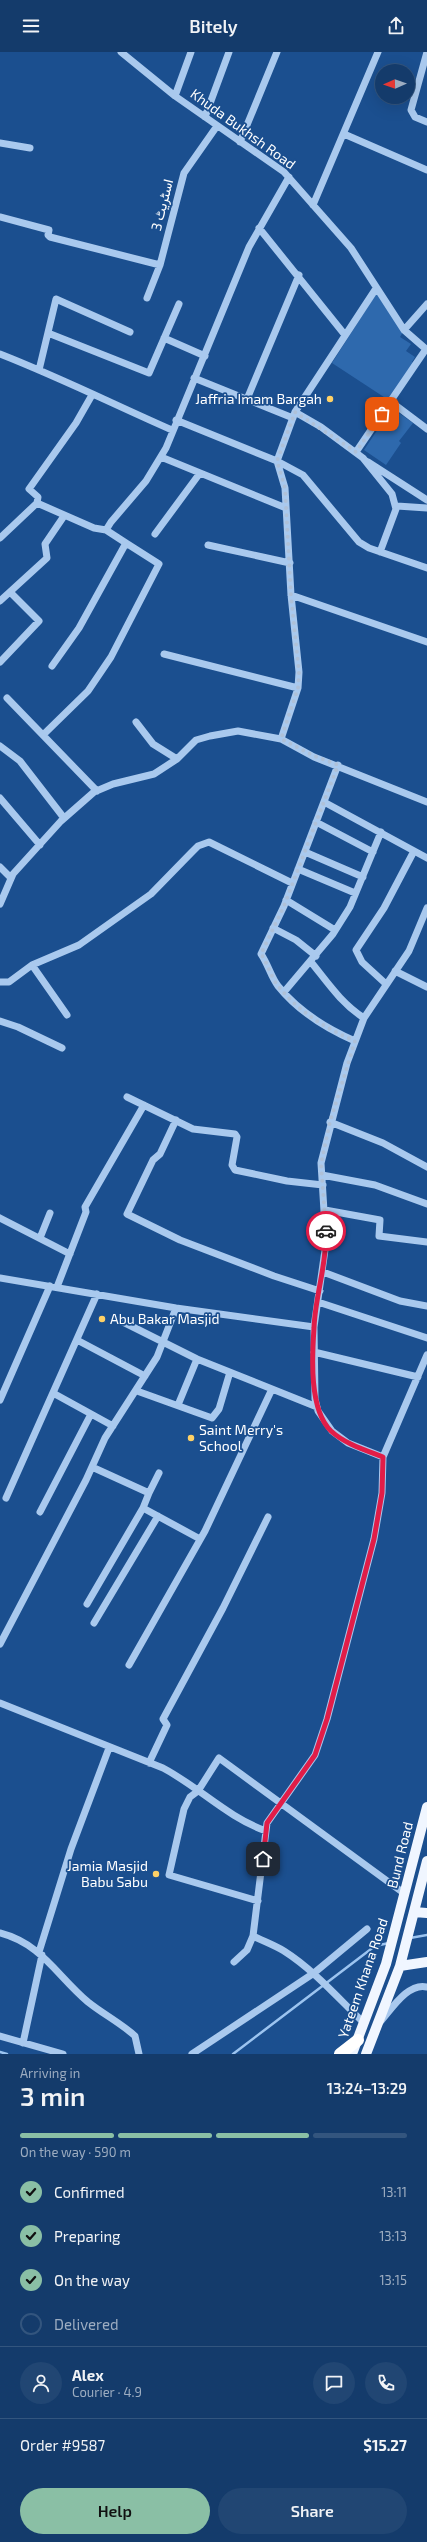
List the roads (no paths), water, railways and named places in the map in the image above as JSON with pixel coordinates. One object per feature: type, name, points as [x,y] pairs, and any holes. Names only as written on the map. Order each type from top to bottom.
[{"type":"highway","points":[[340,2054],[358,2040]]},
{"type":"main road","name":"Bund Road","points":[[401,1910],[423,1841],[427,1807]]},
{"type":"main road","name":"Bund Road","points":[[414,1912],[427,1861]]},
{"type":"main road","name":"Yateem Khana Road","points":[[352,2054],[386,1964],[401,1910]]},
{"type":"main road","points":[[414,1912],[427,1913]]},
{"type":"main road","name":"Yateem Khana Road","points":[[366,2054],[400,1966],[414,1912]]},
{"type":"main road","points":[[400,1966],[427,1962]]},
{"type":"street","name":"Khuda Bukhsh Road","points":[[121,52],[175,96],[288,177],[351,248],[404,330],[426,350]]},
{"type":"street","points":[[175,96],[191,52]]},
{"type":"street","points":[[205,117],[230,52]]},
{"type":"street","points":[[240,142],[277,52]]},
{"type":"street","points":[[427,52],[424,70],[411,110],[414,117],[427,122]]},
{"type":"street","points":[[313,205],[344,134],[375,53]]},
{"type":"street","name":"اسٹریٹ 3","points":[[147,298],[160,265],[184,173],[217,126]]},
{"type":"street","points":[[344,134],[427,170]]},
{"type":"street","points":[[0,143],[30,148]]},
{"type":"street","points":[[106,530],[146,481],[161,457],[194,378],[205,356],[249,247],[288,177]]},
{"type":"street","points":[[0,217],[49,230],[48,235],[160,265]]},
{"type":"street","points":[[259,228],[299,275],[345,335]]},
{"type":"street","points":[[247,399],[299,275]]},
{"type":"street","points":[[281,739],[298,688],[298,650],[291,596],[285,488],[277,461],[294,415],[375,290]]},
{"type":"street","points":[[39,370],[56,298],[130,332]]},
{"type":"street","points":[[48,333],[149,373],[179,304]]},
{"type":"street","points":[[404,330],[427,304]]},
{"type":"street","points":[[164,338],[205,356]]},
{"type":"street","points":[[356,452],[426,350]]},
{"type":"street","points":[[0,354],[172,430]]},
{"type":"street","points":[[194,378],[247,399],[294,415],[356,452],[389,490],[397,506],[380,552]]},
{"type":"street","points":[[0,538],[37,503],[38,497],[29,489],[76,423],[92,395]]},
{"type":"street","points":[[390,401],[427,429]]},
{"type":"street","points":[[176,420],[277,461],[302,475],[359,542],[380,552],[427,568]]},
{"type":"street","points":[[161,457],[286,508]]},
{"type":"street","points":[[362,458],[427,500]]},
{"type":"street","points":[[155,534],[200,473]]},
{"type":"street","points":[[37,503],[94,528],[106,530],[159,564],[111,657],[88,691],[43,735]]},
{"type":"street","points":[[397,506],[427,508]]},
{"type":"street","points":[[0,601],[11,593],[47,558],[45,544],[64,516]]},
{"type":"street","points":[[52,666],[79,628],[126,543]]},
{"type":"street","points":[[208,545],[290,562]]},
{"type":"street","points":[[0,662],[39,621],[11,593]]},
{"type":"street","points":[[291,596],[427,642]]},
{"type":"street","points":[[164,654],[298,688]]},
{"type":"street","points":[[7,698],[97,791]]},
{"type":"street","points":[[136,722],[153,744],[177,759]]},
{"type":"street","points":[[1,899],[11,878],[64,818],[97,791],[113,784],[154,774],[177,759],[196,740],[238,731],[281,739],[314,756],[427,802]]},
{"type":"street","points":[[0,746],[20,761],[64,818]]},
{"type":"street","points":[[338,765],[286,900],[261,954],[277,985],[284,992],[321,1026],[355,1041]]},
{"type":"street","points":[[0,798],[40,845]]},
{"type":"street","points":[[324,802],[427,858]]},
{"type":"street","points":[[316,822],[373,852]]},
{"type":"street","points":[[284,992],[316,956],[335,930],[363,877],[381,832]]},
{"type":"street","points":[[0,982],[9,982],[32,965],[80,945],[151,894],[198,846],[209,842],[292,883]]},
{"type":"street","points":[[386,984],[362,962],[356,950],[384,908],[414,851]]},
{"type":"street","points":[[305,852],[363,877]]},
{"type":"street","points":[[0,867],[11,878]]},
{"type":"street","points":[[298,869],[355,894]]},
{"type":"street","points":[[286,900],[335,930]]},
{"type":"street","points":[[383,1457],[348,1443],[332,1431],[317,1407],[314,1327],[326,1243],[321,1164],[330,1122],[355,1041],[364,1018],[409,951],[427,908]]},
{"type":"street","points":[[273,928],[296,940],[316,956]]},
{"type":"street","points":[[311,962],[334,993],[352,1010],[364,1018]]},
{"type":"street","points":[[32,965],[67,1015]]},
{"type":"street","points":[[395,971],[427,987]]},
{"type":"street","points":[[0,1021],[18,1027],[62,1048]]},
{"type":"street","points":[[127,1097],[193,1129],[235,1134],[237,1137],[232,1165],[235,1170],[287,1181],[323,1185]]},
{"type":"street","points":[[0,1400],[70,1254],[86,1212],[85,1207],[144,1105]]},
{"type":"street","points":[[176,1120],[160,1154],[153,1160],[127,1214],[180,1240],[274,1276],[320,1291]]},
{"type":"street","points":[[330,1122],[383,1143],[427,1167]]},
{"type":"street","points":[[322,1176],[375,1185],[427,1204]]},
{"type":"street","points":[[325,1210],[380,1220],[379,1236],[427,1242]]},
{"type":"street","points":[[40,1238],[50,1213]]},
{"type":"street","points":[[0,1218],[70,1254]]},
{"type":"street","points":[[323,1272],[400,1301],[427,1306]]},
{"type":"street","points":[[0,1278],[176,1308],[314,1327]]},
{"type":"street","points":[[6,1498],[97,1294]]},
{"type":"street","points":[[318,1302],[427,1338]]},
{"type":"street","points":[[0,1644],[92,1467],[104,1438],[146,1376],[163,1342],[176,1308]]},
{"type":"street","points":[[119,1320],[197,1359],[317,1407]]},
{"type":"street","points":[[77,1340],[146,1376]]},
{"type":"street","points":[[314,1352],[418,1377]]},
{"type":"street","points":[[234,1962],[247,1950],[253,1936],[267,1823],[315,1755],[327,1719],[374,1539],[382,1493],[383,1457],[427,1355]]},
{"type":"street","points":[[178,1406],[197,1359]]},
{"type":"street","points":[[137,1391],[212,1418],[219,1409],[230,1372]]},
{"type":"street","points":[[129,1665],[200,1539],[272,1389]]},
{"type":"street","points":[[52,1394],[113,1426]]},
{"type":"street","points":[[40,1512],[91,1414]]},
{"type":"street","points":[[92,1467],[149,1493]]},
{"type":"street","points":[[87,1604],[143,1508],[159,1473]]},
{"type":"street","points":[[143,1508],[200,1539]]},
{"type":"street","points":[[94,1622],[158,1516]]},
{"type":"street","points":[[150,1763],[167,1725],[163,1719],[223,1608],[268,1516]]},
{"type":"street","points":[[0,1703],[109,1748],[150,1763],[181,1778],[247,1824],[266,1831]]},
{"type":"street","points":[[23,2043],[40,1953],[72,1849],[109,1748]]},
{"type":"street","points":[[258,1901],[169,1876],[184,1809],[190,1797],[198,1791],[219,1758],[405,1894]]},
{"type":"street","points":[[192,2054],[314,1973],[367,1929]]},
{"type":"street","points":[[0,1934],[24,1942],[40,1953],[87,2000],[135,2036],[139,2054]]},
{"type":"street","points":[[253,1936],[282,1950],[314,1973],[353,2015],[364,2024]]},
{"type":"street","points":[[376,2026],[410,1990],[417,1987],[427,1987]]},
{"type":"street","points":[[0,2036],[63,2054]]},
{"type":"waterway","points":[[410,1938],[427,1935]]},
{"type":"waterway","points":[[233,2054],[375,1946],[389,1943]]},
{"type":"waterway","points":[[0,2052],[7,2054]]},
{"type":"place","name":"Jaffria Imam Bargah","points":[[330,399]]},
{"type":"place","name":"Abu Bakar Masjid","points":[[102,1319]]},
{"type":"place","name":"Saint Merry's School","points":[[191,1438]]},
{"type":"place","name":"Jamia Masjid Babu Sabu","points":[[156,1874]]}]
